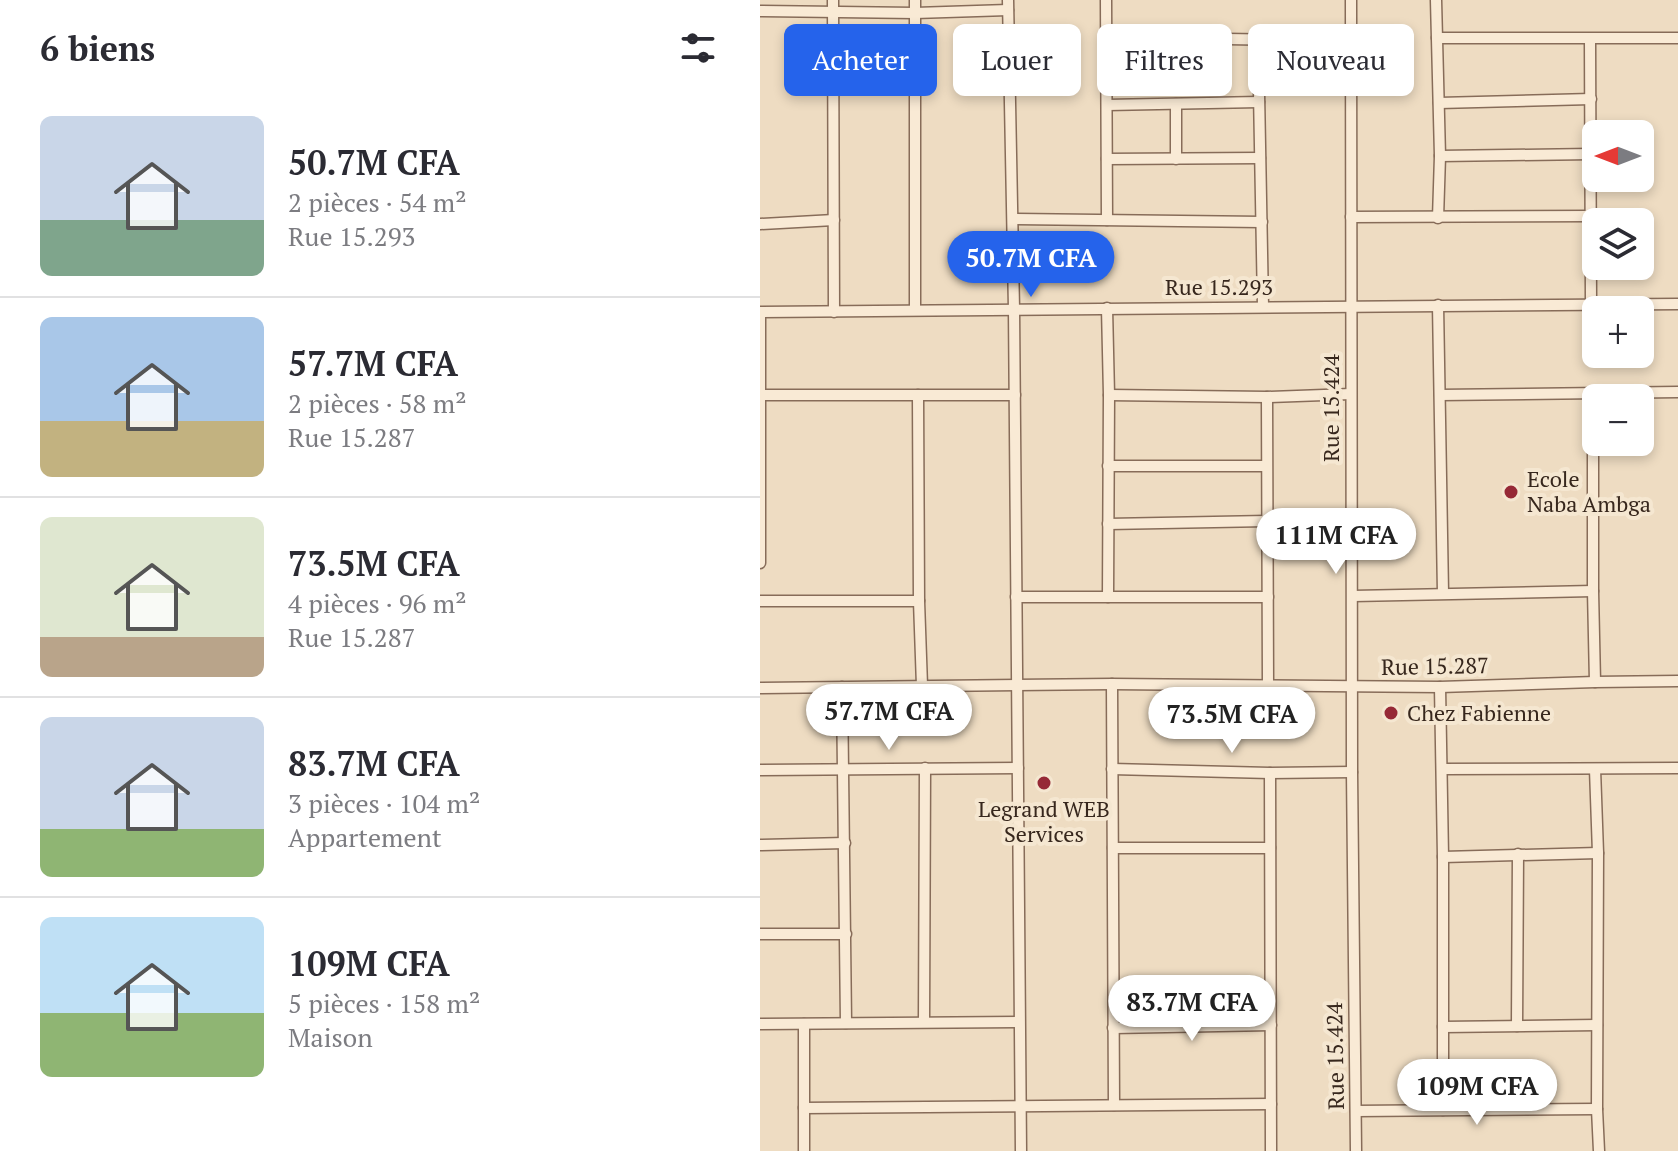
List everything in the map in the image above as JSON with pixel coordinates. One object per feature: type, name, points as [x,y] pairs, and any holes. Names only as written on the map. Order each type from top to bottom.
[{"type":"street","points":[[833,0],[834,312]]},
{"type":"street","points":[[915,0],[915,310]]},
{"type":"street","points":[[1106,0],[1106,24]]},
{"type":"street","name":"Rue 15.424","points":[[1351,0],[1352,24]]},
{"type":"street","points":[[1436,0],[1440,156],[1438,218]]},
{"type":"street","points":[[760,11],[915,13],[1008,5],[1015,395],[1021,1151]]},
{"type":"street","points":[[1437,38],[1678,38]]},
{"type":"street","points":[[1590,39],[1591,120]]},
{"type":"street","points":[[1107,96],[1107,220]]},
{"type":"street","points":[[1259,96],[1263,306]]},
{"type":"street","name":"Rue 15.424","points":[[1352,96],[1352,772],[1356,1151]]},
{"type":"street","points":[[1439,103],[1591,99]]},
{"type":"street","points":[[1107,105],[1259,102]]},
{"type":"street","points":[[1176,104],[1176,159]]},
{"type":"street","points":[[1440,156],[1582,154]]},
{"type":"street","points":[[1107,159],[1260,158]]},
{"type":"street","points":[[1351,217],[1582,216]]},
{"type":"street","points":[[1013,219],[1262,222]]},
{"type":"street","points":[[760,224],[834,220]]},
{"type":"street","name":"Rue 15.293","points":[[760,312],[1582,304]]},
{"type":"street","name":"Rue 15.293","points":[[1654,304],[1678,304]]},
{"type":"street","points":[[1438,305],[1443,593]]},
{"type":"street","points":[[1107,308],[1108,597]]},
{"type":"street","points":[[760,312],[760,563]]},
{"type":"street","points":[[1654,393],[1678,392]]},
{"type":"street","points":[[1109,395],[1267,397],[1351,394]]},
{"type":"street","points":[[1440,395],[1582,394]]},
{"type":"street","points":[[760,395],[1015,395]]},
{"type":"street","points":[[918,395],[922,686]]},
{"type":"street","points":[[1267,397],[1268,685]]},
{"type":"street","points":[[1593,456],[1595,682]]},
{"type":"street","points":[[1108,466],[1266,466]]},
{"type":"street","points":[[1108,524],[1267,521]]},
{"type":"street","points":[[1353,596],[1593,591]]},
{"type":"street","points":[[1016,597],[1268,597]]},
{"type":"street","points":[[760,601],[919,601]]},
{"type":"street","name":"Rue 15.287","points":[[760,688],[1112,684],[1440,687],[1678,681]]},
{"type":"street","points":[[1112,684],[1114,1105]]},
{"type":"street","points":[[842,687],[846,1023]]},
{"type":"street","points":[[1440,687],[1443,1110]]},
{"type":"street","points":[[924,1022],[925,768]]},
{"type":"street","points":[[760,770],[1018,768]]},
{"type":"street","points":[[1442,769],[1678,768]]},
{"type":"street","points":[[1112,769],[1352,772]]},
{"type":"street","points":[[1595,769],[1599,1151]]},
{"type":"street","points":[[1270,773],[1271,1151]]},
{"type":"street","points":[[760,845],[845,843]]},
{"type":"street","points":[[1113,848],[1270,848]]},
{"type":"street","points":[[1443,857],[1598,853]]},
{"type":"street","points":[[1517,1026],[1518,854]]},
{"type":"street","points":[[760,934],[846,934]]},
{"type":"street","points":[[760,1024],[1019,1022]]},
{"type":"street","points":[[804,1024],[804,1151]]},
{"type":"street","points":[[1113,1028],[1271,1025]]},
{"type":"street","points":[[1443,1027],[1597,1025]]},
{"type":"street","points":[[804,1108],[1271,1104]]},
{"type":"street","points":[[1356,1111],[1597,1109]]},
{"type":"place","name":"Ecole Naba Ambga","points":[[1511,492]]},
{"type":"place","name":"Chez Fabienne","points":[[1391,713]]},
{"type":"place","name":"Legrand WEB Services","points":[[1044,783]]}]
